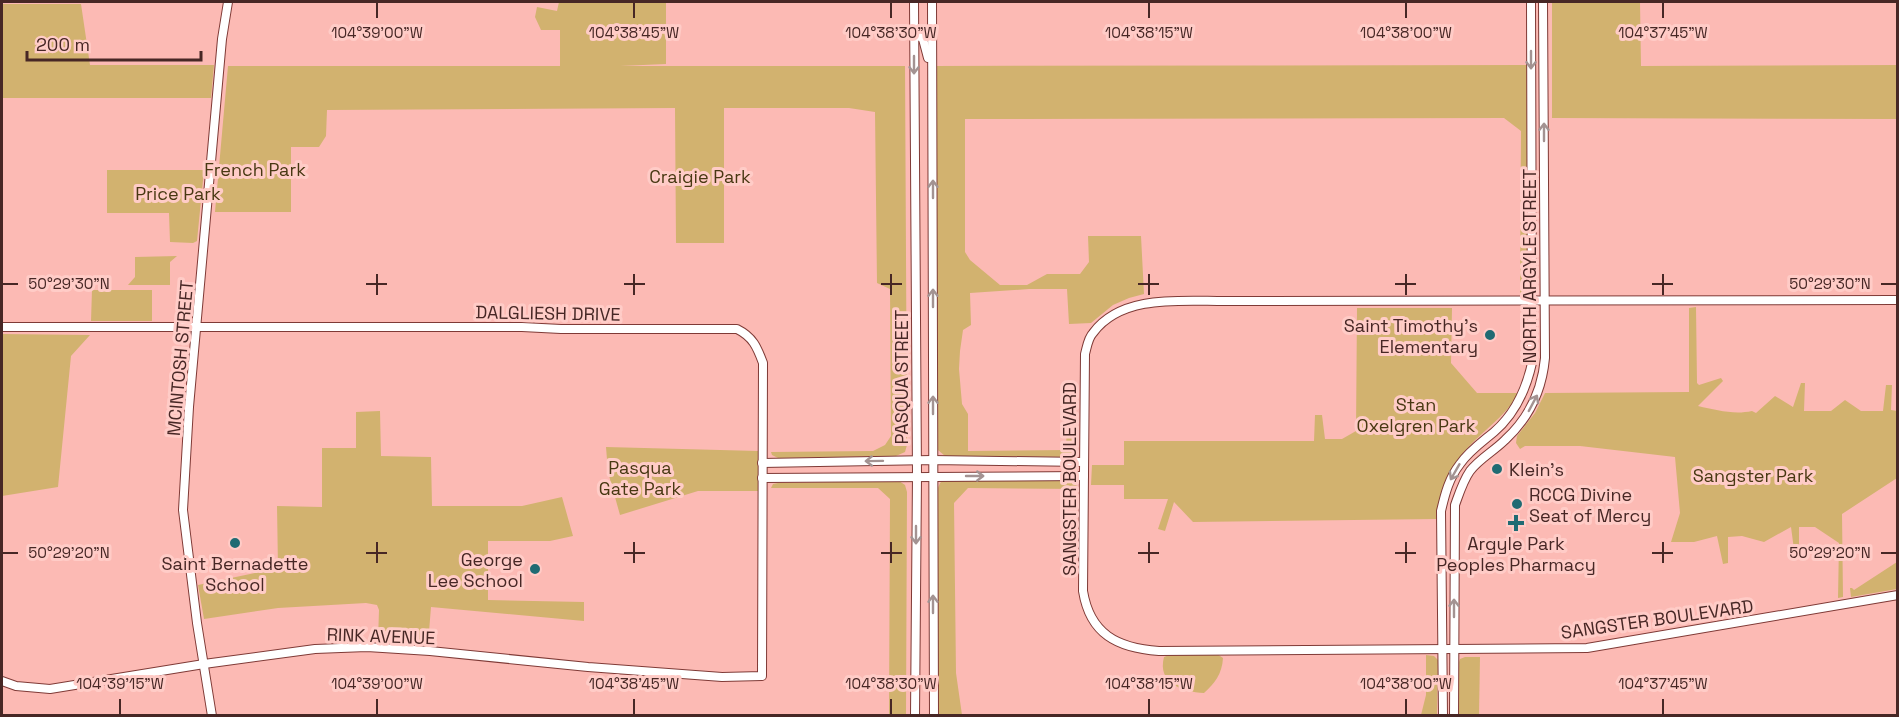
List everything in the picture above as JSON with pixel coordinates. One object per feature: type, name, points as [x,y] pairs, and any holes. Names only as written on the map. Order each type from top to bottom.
[{"type":"street","name":"MCINTOSH STREET","points":[[212,716],[183,510],[196,327],[222,39],[228,2]]},
{"type":"street","name":"PASQUA STREET","points":[[914,2],[917,476],[915,716]]},
{"type":"street","name":"PASQUA STREET","points":[[932,2],[934,716]]},
{"type":"street","name":"NORTH ARGYLE STREET","points":[[1443,716],[1441,511],[1444,496],[1459,464],[1507,418],[1523,393],[1532,363],[1531,2]]},
{"type":"street","name":"NORTH ARGYLE STREET","points":[[1454,716],[1455,506],[1471,470],[1514,431],[1536,399],[1544,373],[1543,2]]},
{"type":"street","points":[[914,33],[923,39],[926,47],[932,87]]},
{"type":"street","name":"SANGSTER BOULEVARD","points":[[1898,300],[1233,301],[1136,304],[1102,323],[1091,334],[1085,354],[1083,591],[1089,614],[1108,636],[1122,645],[1139,650],[1159,651],[1587,648],[1898,596]]},
{"type":"street","name":"DALGLIESH DRIVE","points":[[2,327],[737,329],[756,343],[763,363],[762,676]]},
{"type":"street","points":[[762,463],[932,460],[1084,462]]},
{"type":"street","points":[[762,478],[1084,476]]},
{"type":"street","name":"RINK AVENUE","points":[[2,681],[16,686],[50,688],[315,649],[367,647],[722,677],[762,676]]},
{"type":"green space","points":[[559,2],[666,2],[666,64],[620,66],[905,66],[907,445],[905,452],[896,456],[778,458],[771,452],[873,451],[885,445],[891,436],[890,289],[877,283],[875,112],[849,108],[724,108],[724,243],[676,243],[675,108],[327,110],[326,136],[319,147],[291,147],[291,212],[215,212],[228,66],[560,66],[560,30],[541,30],[535,17],[537,7],[557,11]]},
{"type":"green space","points":[[1552,2],[1640,2],[1641,66],[1897,65],[1897,119],[1552,118]]},
{"type":"green space","points":[[2,4],[81,4],[90,65],[214,65],[211,98],[2,98]]},
{"type":"green space","points":[[1527,65],[1528,286],[1520,293],[1521,131],[1504,118],[965,119],[965,252],[970,260],[1000,285],[1027,285],[1047,274],[1080,274],[1089,262],[1088,236],[1141,236],[1144,294],[1113,305],[1091,323],[1069,324],[1067,289],[970,293],[971,325],[963,330],[959,369],[962,404],[968,414],[968,451],[1066,450],[1067,419],[1070,417],[1076,419],[1076,452],[1068,457],[945,456],[938,450],[934,66]]},
{"type":"green space","name":"Price Park","points":[[107,170],[204,170],[197,241],[193,243],[170,242],[169,213],[107,213]]},
{"type":"green space","points":[[177,256],[170,262],[170,285],[128,285],[135,277],[135,257]]},
{"type":"green space","points":[[92,290],[152,290],[152,321],[91,321]]},
{"type":"green space","name":"Sangster Park","points":[[1696,307],[1697,383],[1699,385],[1721,378],[1723,381],[1698,406],[1725,412],[1752,411],[1756,413],[1775,396],[1793,407],[1801,383],[1805,383],[1804,411],[1831,411],[1845,400],[1861,411],[1883,411],[1886,385],[1892,385],[1891,410],[1897,411],[1897,478],[1842,514],[1843,597],[1838,598],[1839,543],[1815,527],[1799,527],[1799,556],[1795,557],[1791,527],[1764,542],[1742,536],[1728,537],[1728,563],[1723,564],[1717,536],[1694,542],[1671,542],[1680,513],[1675,457],[1580,446],[1525,446],[1520,449],[1516,443],[1517,436],[1535,413],[1545,393],[1689,392],[1689,308]]},
{"type":"green space","name":"Stan Oxelgren Park","points":[[1357,308],[1452,308],[1451,363],[1477,393],[1518,393],[1507,409],[1474,441],[1451,470],[1442,491],[1437,519],[1193,522],[1174,502],[1165,531],[1158,529],[1168,499],[1124,499],[1124,485],[1091,485],[1092,465],[1124,465],[1124,441],[1314,441],[1315,415],[1322,415],[1325,439],[1342,439],[1356,431]]},
{"type":"green space","points":[[2,334],[90,335],[71,356],[58,487],[2,496]]},
{"type":"green space","points":[[380,411],[381,456],[431,457],[432,506],[522,506],[562,497],[573,536],[550,541],[488,541],[488,600],[584,602],[584,621],[431,607],[428,644],[378,641],[379,610],[377,605],[366,603],[278,608],[204,619],[198,585],[278,568],[277,506],[322,507],[322,448],[356,448],[356,412]]},
{"type":"green space","name":"Pasqua Gate Park","points":[[606,447],[758,451],[758,491],[698,491],[620,515],[608,472]]},
{"type":"green space","points":[[943,480],[1072,480],[1076,483],[1077,489],[968,488],[954,503],[956,673],[962,715],[938,715],[938,488]]},
{"type":"green space","points":[[899,481],[905,485],[907,492],[906,715],[889,716],[890,499],[878,488],[771,488],[773,484],[778,483]]},
{"type":"green space","points":[[1897,562],[1897,589],[1851,597],[1850,588],[1854,590]]},
{"type":"green space","points":[[1217,654],[1223,658],[1221,669],[1215,682],[1204,693],[1180,688],[1168,680],[1164,673],[1164,657],[1169,655]]},
{"type":"green space","points":[[1426,655],[1434,656],[1438,660],[1437,715],[1421,715],[1426,695]]},
{"type":"green space","points":[[1480,657],[1479,715],[1458,715],[1458,665],[1460,659]]},
{"type":"place","name":"Saint Timothy's Elementary","points":[[1490,335]]},
{"type":"place","name":"Klein's","points":[[1497,469]]},
{"type":"place","name":"RCCG Divine Seat of Mercy","points":[[1517,504]]},
{"type":"place","name":"Argyle Park Peoples Pharmacy","points":[[1516,523]]},
{"type":"place","name":"Saint Bernadette School","points":[[235,543]]},
{"type":"place","name":"George Lee School","points":[[535,569]]},
{"type":"park label","name":"French Park","points":[[255,169]]},
{"type":"park label","name":"Craigie Park","points":[[700,176]]}]
